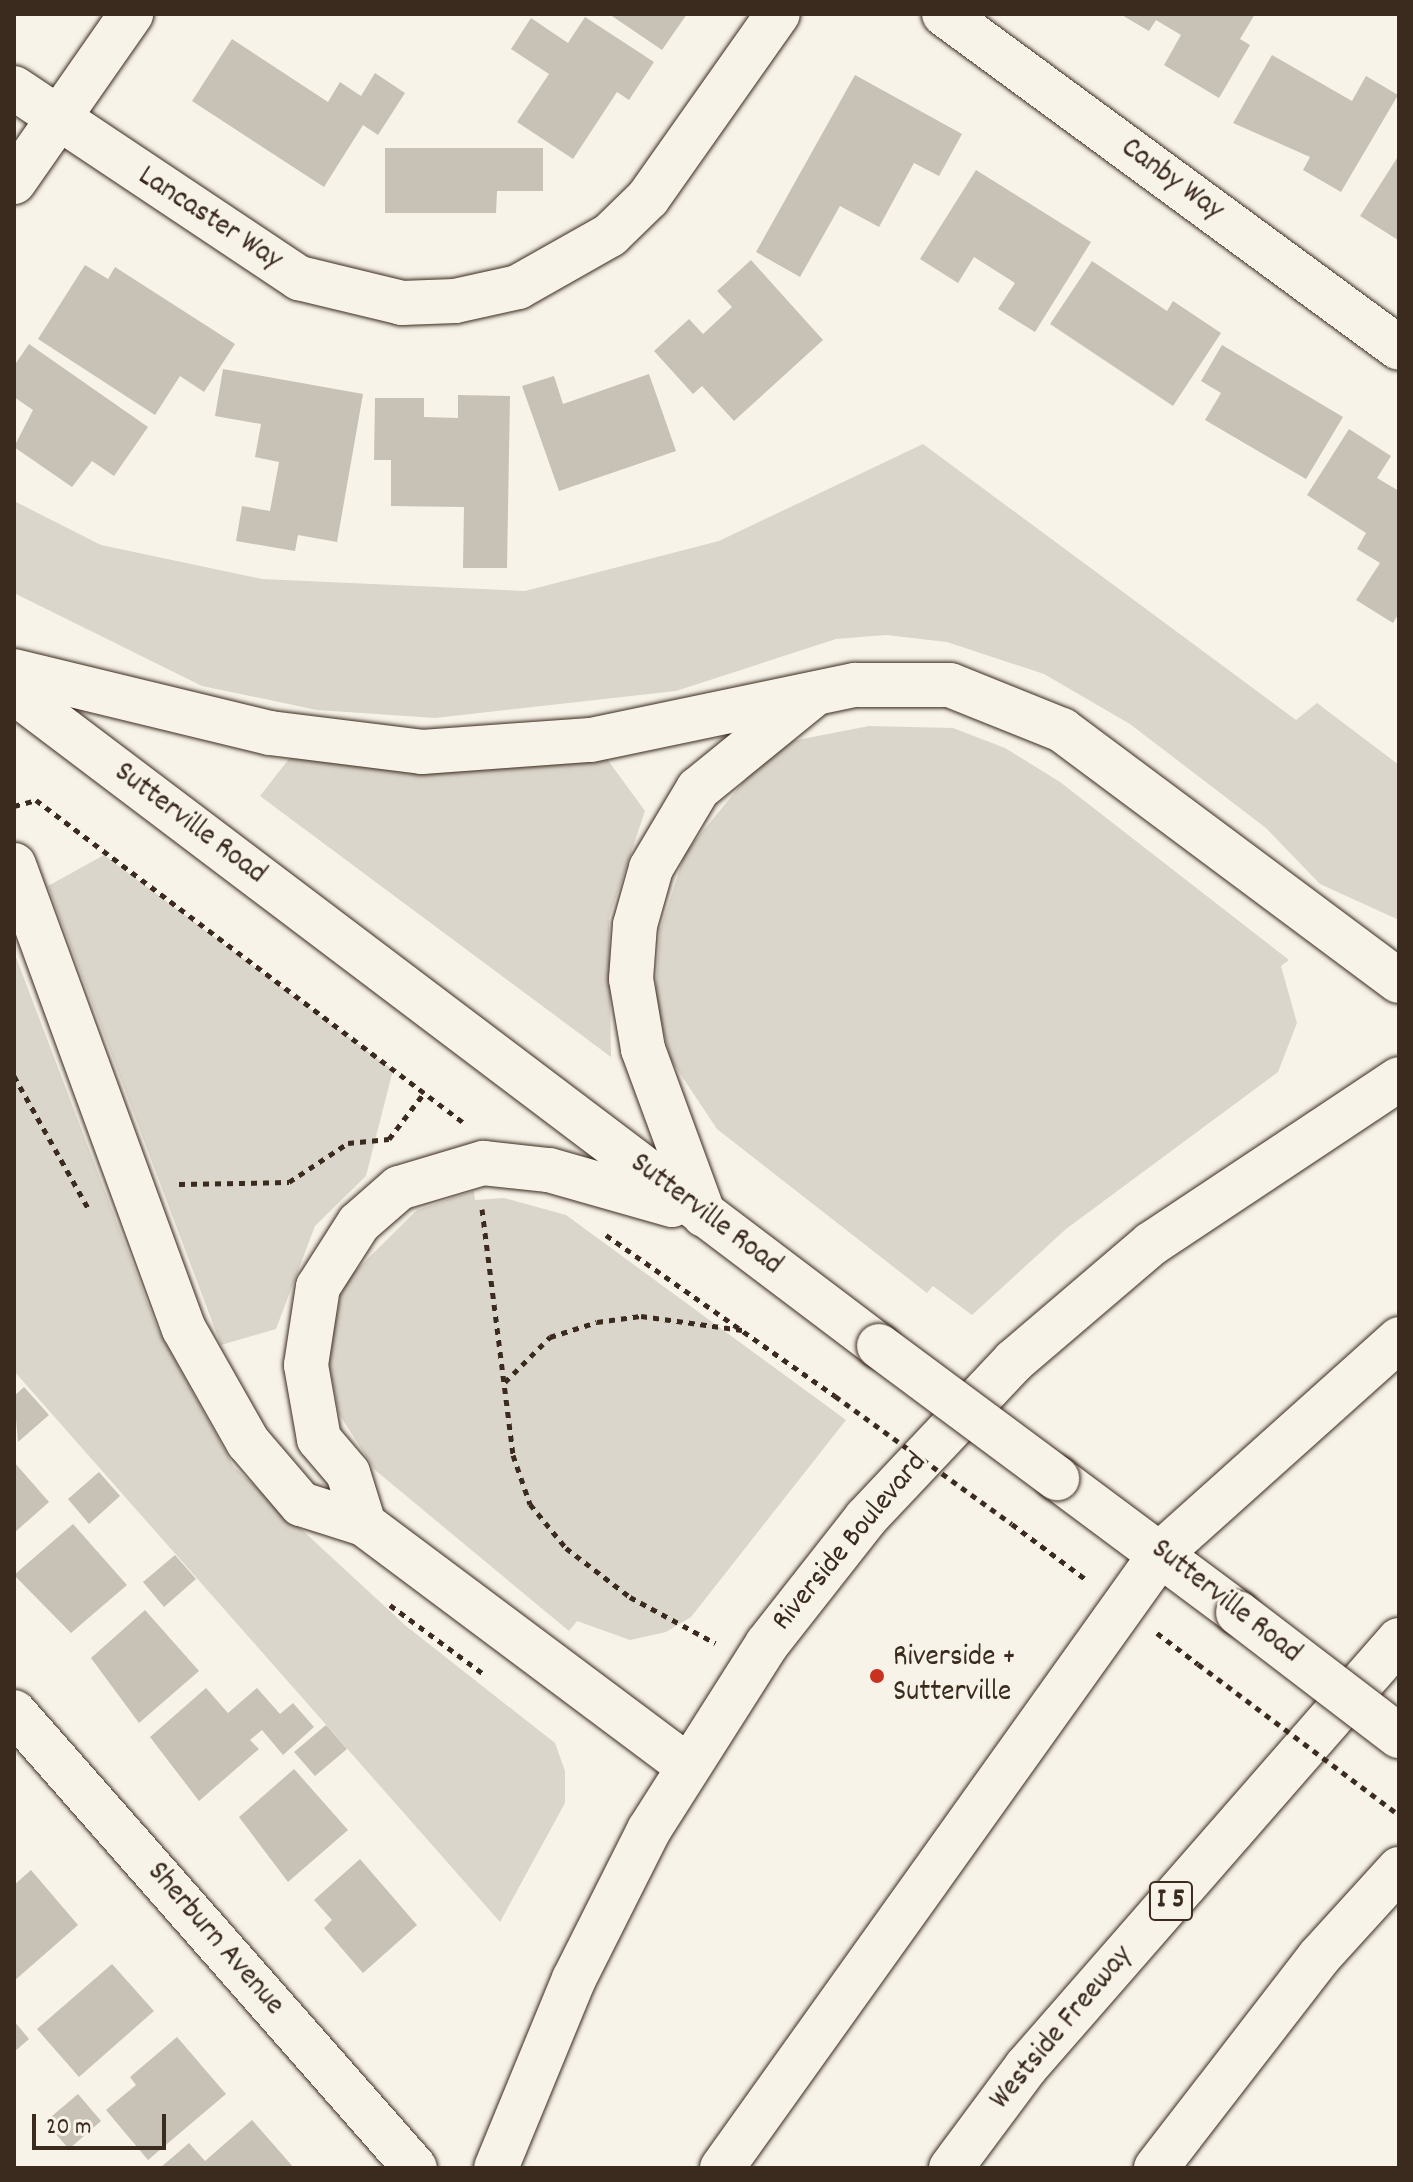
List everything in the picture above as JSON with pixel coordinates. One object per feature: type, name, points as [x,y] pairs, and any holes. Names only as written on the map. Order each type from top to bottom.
[{"type":"main road","points":[[14,182],[131,14]]},
{"type":"main road","name":"Lancaster Way","points":[[14,88],[299,278],[402,303],[455,301],[518,287],[610,235],[648,198],[778,14]]},
{"type":"main road","name":"Canby Way","points":[[944,14],[1399,348]]},
{"type":"main road","points":[[14,671],[306,740],[422,752],[591,740],[817,692],[921,680],[981,692],[1031,713],[1399,981]]},
{"type":"main road","name":"Sutterville Road","points":[[14,692],[704,1215],[1057,1478],[1162,1552],[1399,1736]]},
{"type":"main road","points":[[704,1215],[643,1049],[631,979],[635,925],[651,868],[698,789],[817,692]]},
{"type":"main road","points":[[14,865],[184,1329],[226,1412],[301,1504],[364,1524],[687,1766]]},
{"type":"main road","name":"Riverside Boulevard","points":[[496,2168],[574,1979],[687,1766],[754,1663],[866,1518],[1014,1361],[1151,1244],[1399,1079]]},
{"type":"main road","points":[[364,1524],[348,1473],[319,1439],[306,1365],[318,1287],[341,1245],[377,1205],[423,1177],[499,1163],[596,1181],[704,1215]]},
{"type":"main road","points":[[722,2168],[1162,1552],[1399,1339]]},
{"type":"main road","name":"Westside Freeway","points":[[951,2168],[1026,2067],[1399,1640]]},
{"type":"main road","name":"Sherburn Avenue","points":[[14,1712],[415,2168]]},
{"type":"main road","points":[[1156,2168],[1319,1957],[1399,1869]]},
{"type":"path","points":[[14,806],[36,800],[469,1127]]},
{"type":"path","points":[[14,1076],[90,1212],[192,1181],[289,1182],[348,1143],[389,1139],[424,1093]]},
{"type":"path","points":[[480,1196],[513,1455],[542,1524],[630,1597],[754,1663]]},
{"type":"path","points":[[595,1227],[1012,1524]]},
{"type":"path","points":[[505,1382],[537,1345],[597,1322],[641,1316],[743,1330]]},
{"type":"path","points":[[1198,1664],[1399,1815]]},
{"type":"shaded area","points":[[923,444],[1296,720],[1317,703],[1399,765],[1399,920],[1320,884],[1266,828],[1130,724],[1044,674],[947,642],[886,635],[836,639],[676,691],[435,718],[317,710],[202,686],[14,593],[14,501],[101,545],[262,579],[525,591],[719,541]]},
{"type":"shaded area","points":[[869,726],[953,728],[1005,748],[1060,782],[1289,960],[1281,966],[1297,1023],[1278,1072],[1066,1229],[972,1315],[933,1286],[927,1293],[717,1129],[671,1060],[655,1000],[660,930],[685,853],[754,769],[792,741]]},
{"type":"shaded area","points":[[292,755],[607,759],[645,811],[609,918],[611,1057],[260,796]]},
{"type":"shaded area","points":[[104,855],[393,1070],[366,1176],[315,1226],[276,1329],[221,1345],[48,886]]},
{"type":"shaded area","points":[[14,952],[157,1328],[234,1467],[406,1626],[555,1743],[565,1771],[565,1803],[500,1922],[14,1371]]},
{"type":"shaded area","points":[[474,1191],[475,1200],[504,1198],[566,1215],[846,1420],[691,1617],[666,1632],[630,1640],[577,1621],[569,1631],[375,1470],[339,1414],[328,1358],[343,1283],[417,1210]]},
{"type":"building","points":[[609,14],[687,14],[662,50]]},
{"type":"building","points":[[1120,14],[1255,14],[1240,39],[1250,45],[1219,98],[1164,65],[1181,35],[1156,20],[1149,31]]},
{"type":"building","points":[[585,17],[654,62],[629,100],[617,92],[573,159],[517,122],[549,74],[511,49],[531,18],[568,43]]},
{"type":"building","points":[[232,39],[328,102],[340,82],[361,96],[375,73],[405,93],[378,135],[363,125],[324,187],[192,101]]},
{"type":"building","points":[[1272,55],[1352,101],[1366,76],[1398,95],[1341,192],[1303,170],[1310,157],[1233,123]]},
{"type":"building","points":[[855,75],[962,134],[939,176],[914,163],[879,227],[840,206],[800,277],[756,252]]},
{"type":"building","points":[[385,148],[543,148],[543,191],[497,191],[496,213],[385,213]]},
{"type":"building","points":[[1399,155],[1399,238],[1398,240],[1360,216]]},
{"type":"building","points":[[976,170],[1091,242],[1035,332],[998,309],[1015,283],[974,257],[958,283],[920,259]]},
{"type":"building","points":[[751,260],[823,340],[734,421],[702,386],[693,394],[654,351],[689,319],[703,334],[732,307],[717,291]]},
{"type":"building","points":[[1092,261],[1167,311],[1173,301],[1221,333],[1173,406],[1050,324]]},
{"type":"building","points":[[85,265],[108,279],[115,267],[235,344],[204,392],[180,376],[155,415],[38,339]]},
{"type":"building","points":[[29,344],[148,427],[114,476],[92,461],[72,487],[14,447],[33,410],[14,397],[14,366]]},
{"type":"building","points":[[1222,345],[1343,417],[1306,479],[1205,420],[1221,393],[1201,381]]},
{"type":"building","points":[[223,369],[363,394],[337,542],[298,535],[295,551],[236,541],[242,506],[270,511],[279,462],[255,457],[261,424],[215,416]]},
{"type":"building","points":[[649,374],[676,451],[559,491],[522,386],[554,376],[563,404]]},
{"type":"building","points":[[458,395],[510,396],[507,568],[463,568],[464,507],[391,506],[391,460],[374,460],[375,398],[424,398],[424,417],[458,418]]},
{"type":"building","points":[[1349,429],[1391,456],[1377,478],[1399,491],[1399,613],[1393,623],[1356,600],[1380,563],[1357,549],[1366,533],[1307,495]]},
{"type":"building","points":[[24,1387],[49,1415],[18,1442],[14,1396]]},
{"type":"building","points":[[14,1462],[49,1502],[14,1533]]},
{"type":"building","points":[[99,1472],[120,1496],[89,1524],[68,1499]]},
{"type":"building","points":[[73,1524],[127,1585],[71,1633],[14,1575]]},
{"type":"building","points":[[175,1555],[196,1579],[164,1607],[143,1582]]},
{"type":"building","points":[[145,1610],[199,1671],[139,1723],[91,1658]]},
{"type":"building","points":[[206,1688],[228,1713],[257,1688],[280,1714],[293,1703],[314,1727],[283,1755],[262,1730],[250,1740],[259,1749],[199,1801],[150,1737]]},
{"type":"building","points":[[326,1725],[347,1749],[315,1776],[294,1752]]},
{"type":"building","points":[[294,1769],[348,1830],[288,1882],[239,1817]]},
{"type":"building","points":[[360,1859],[417,1925],[363,1973],[324,1928],[332,1920],[314,1900]]},
{"type":"building","points":[[31,1870],[78,1925],[14,1981],[14,1885]]},
{"type":"building","points":[[112,1964],[154,2011],[79,2077],[37,2029]]},
{"type":"building","points":[[14,2021],[29,2039],[14,2052]]},
{"type":"building","points":[[177,2037],[226,2094],[148,2160],[106,2110],[136,2085],[130,2077]]},
{"type":"building","points":[[78,2094],[101,2121],[69,2149],[45,2122]]},
{"type":"building","points":[[252,2120],[294,2168],[160,2168],[189,2143],[205,2161]]},
{"type":"place","name":"Riverside + Sutterville","points":[[877,1676]]}]
